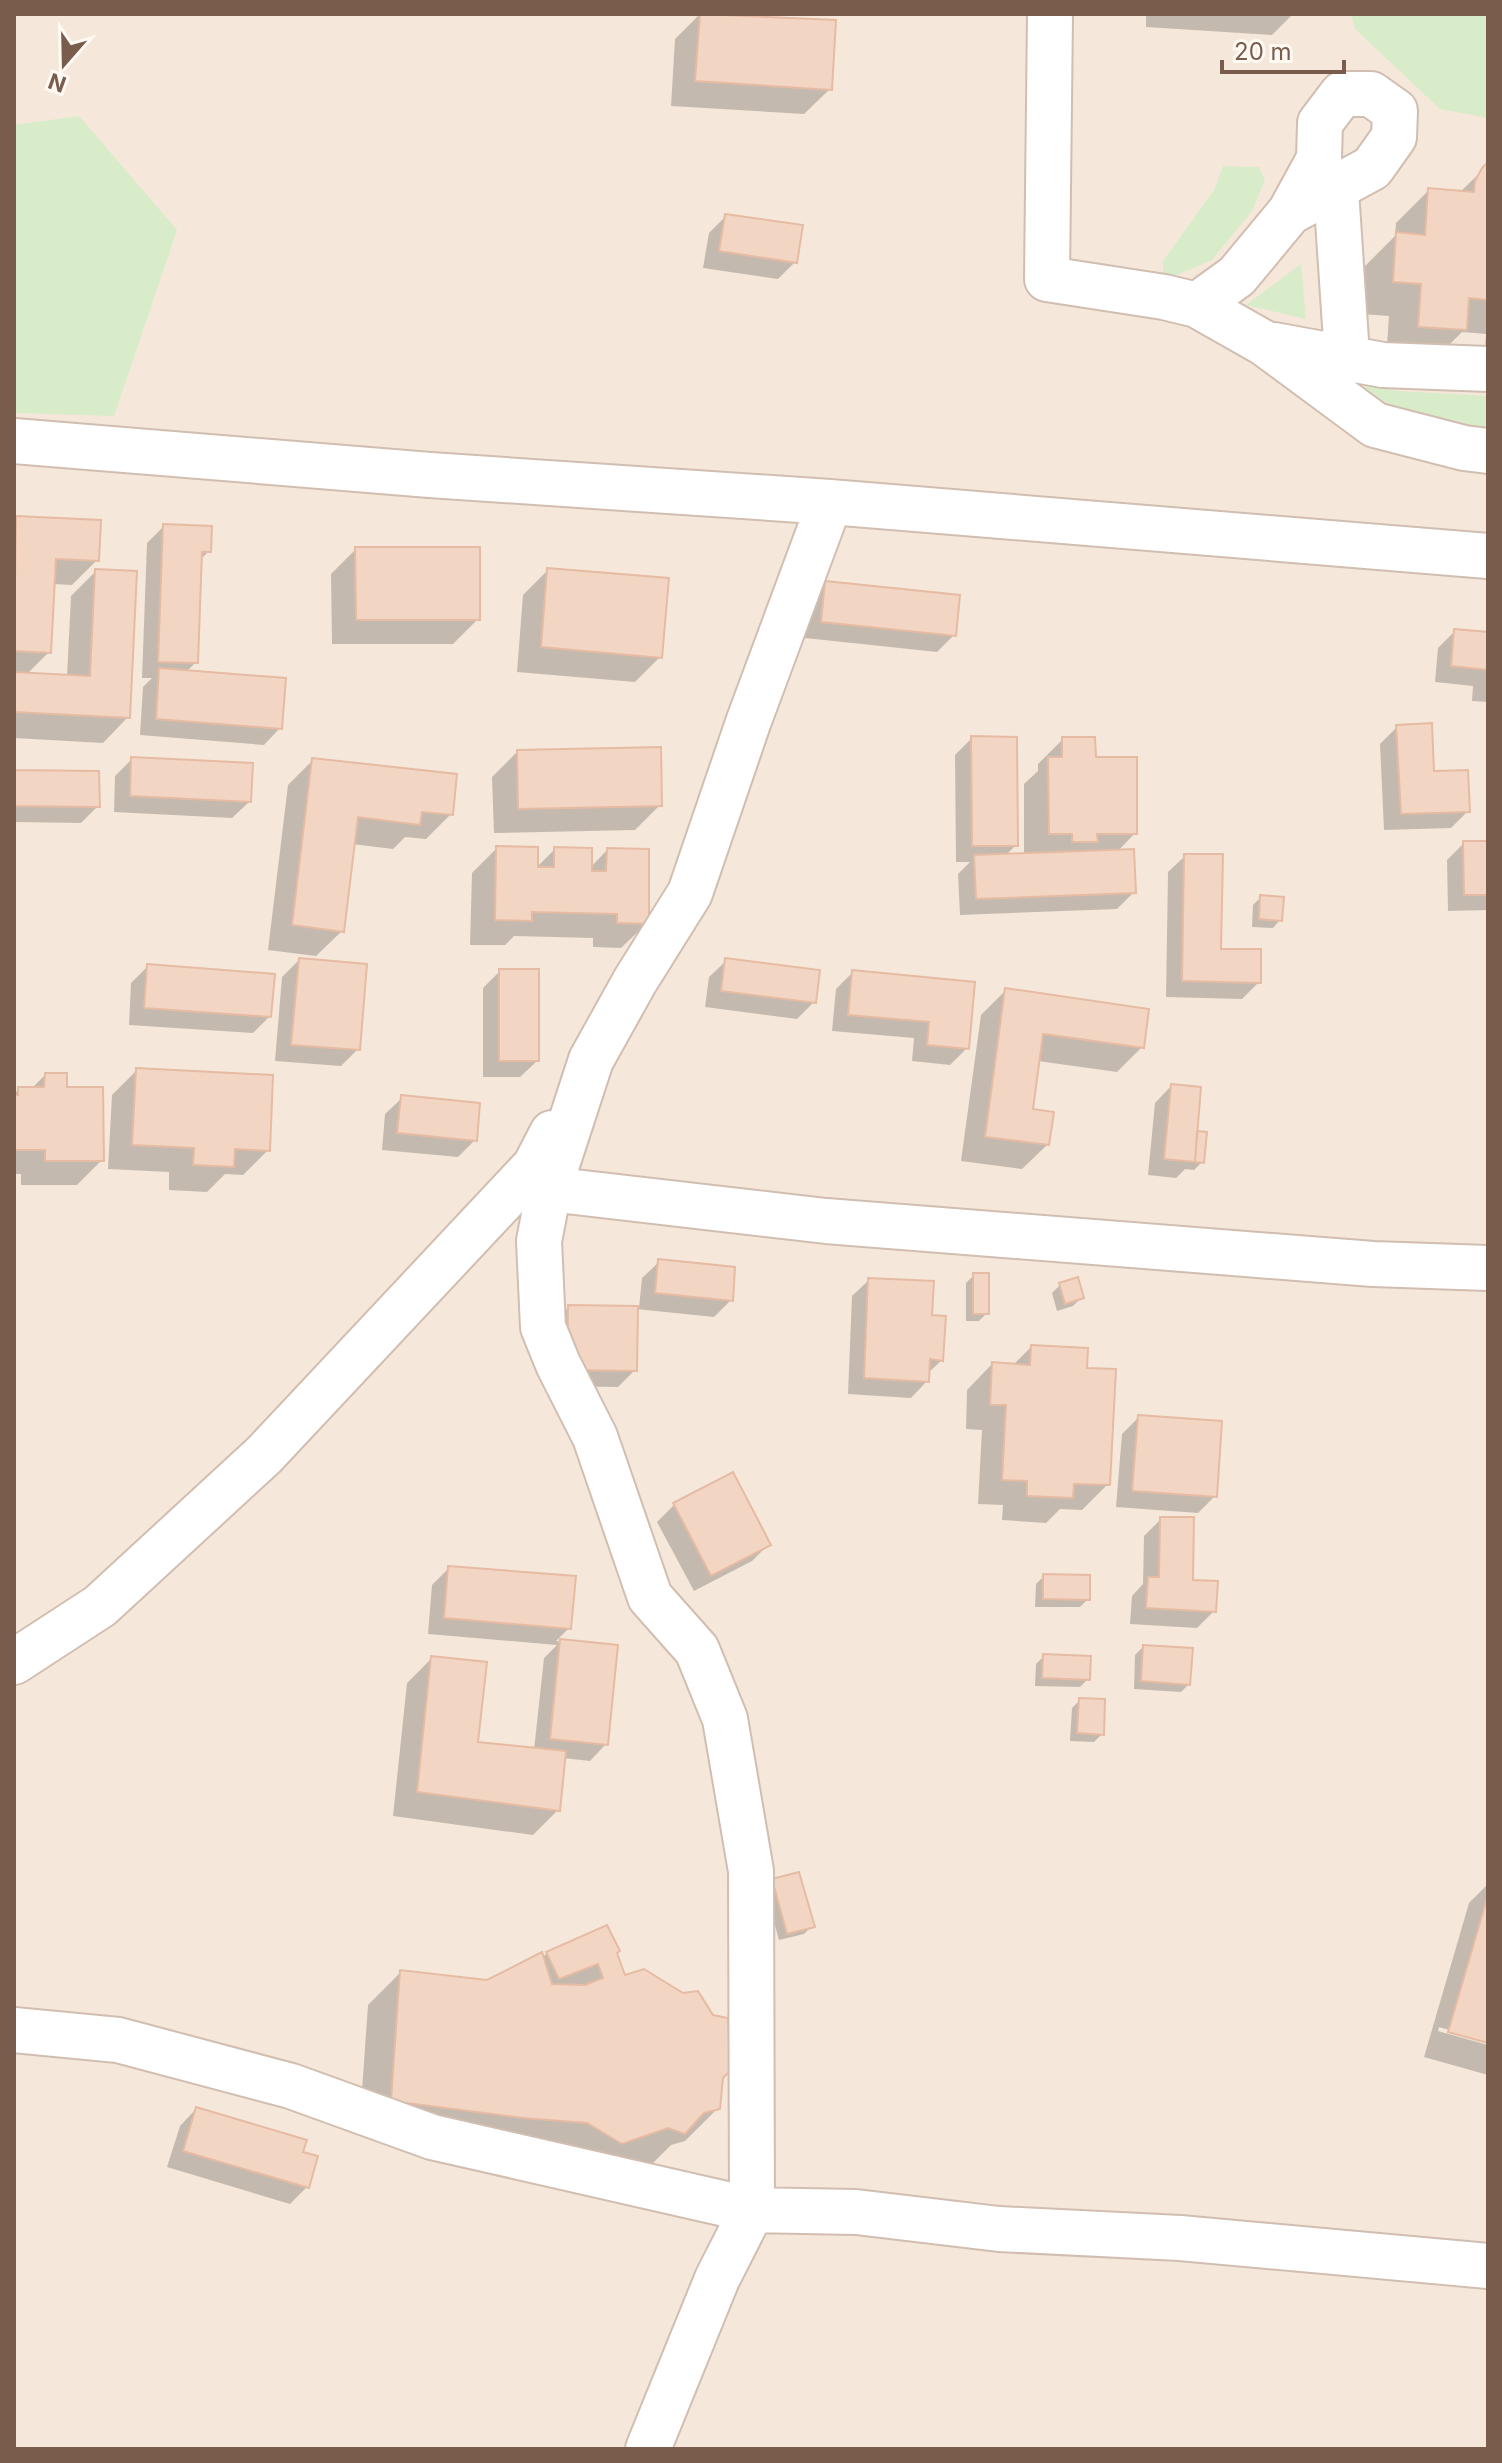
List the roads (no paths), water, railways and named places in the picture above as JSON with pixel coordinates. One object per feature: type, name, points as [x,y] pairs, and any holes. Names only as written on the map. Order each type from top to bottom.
[{"type":"street","points":[[1050,14],[1047,279],[1197,305],[1264,343],[1375,425],[1464,448],[1488,451]]},
{"type":"street","points":[[1197,305],[1237,276],[1290,212],[1319,159],[1320,123],[1342,94],[1371,94],[1395,111],[1394,137],[1372,168],[1290,212]]},
{"type":"street","points":[[1336,190],[1347,356]]},
{"type":"street","points":[[1264,343],[1383,365],[1488,369]]},
{"type":"street","points":[[14,441],[430,475],[830,502],[1488,556]]},
{"type":"street","points":[[14,1662],[100,1606],[264,1455],[535,1166],[635,981],[690,893],[748,723],[830,502]]},
{"type":"street","points":[[591,1060],[549,1189],[539,1241],[543,1327],[595,1437],[650,1597],[697,1650],[725,1719],[751,1871],[752,2210],[717,2279],[648,2449]]},
{"type":"street","points":[[549,1189],[826,1221],[1373,1264],[1488,1268]]},
{"type":"street","points":[[14,2030],[118,2040],[291,2086],[432,2137],[752,2210],[856,2212],[999,2229],[1180,2238],[1488,2266]]}]
